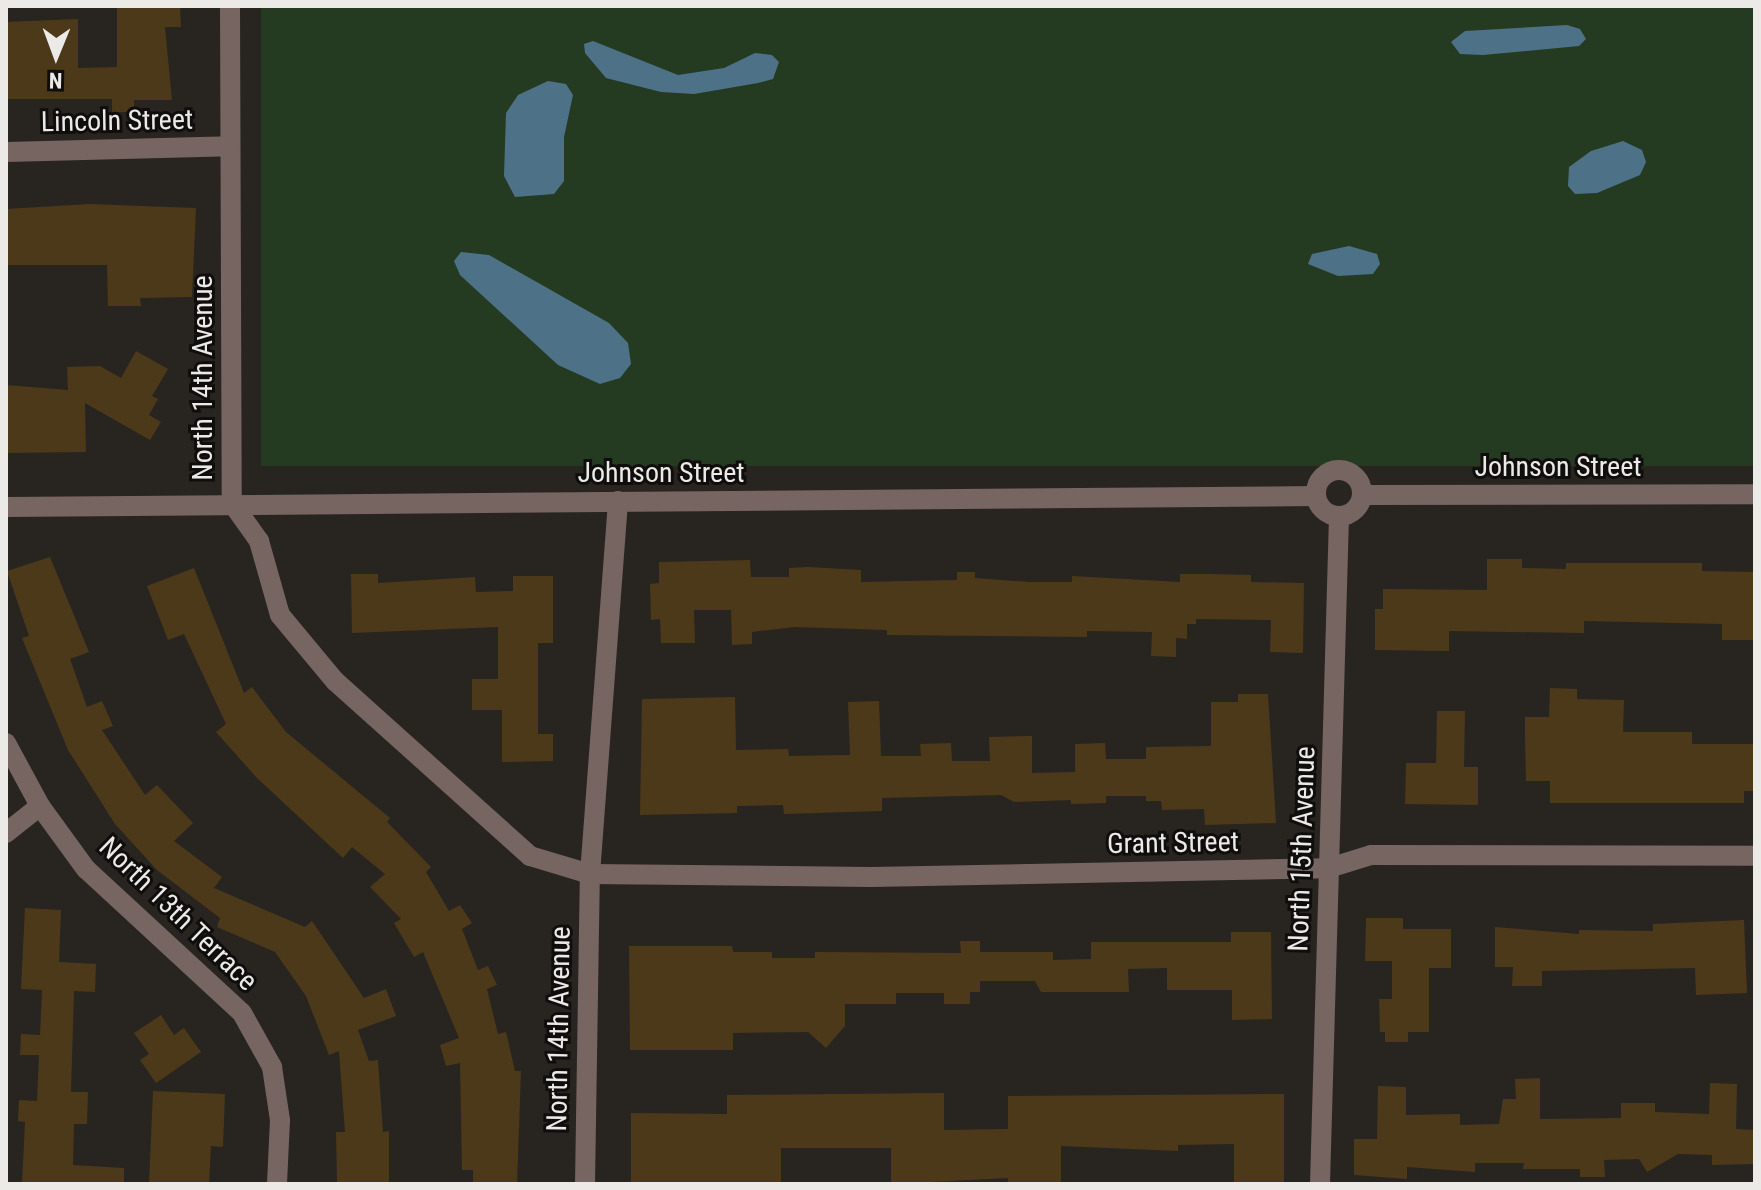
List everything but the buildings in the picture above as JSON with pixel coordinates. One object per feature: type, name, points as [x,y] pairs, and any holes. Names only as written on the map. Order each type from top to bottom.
[{"type":"street","name":"North 14th Avenue","points":[[230,6],[232,503],[259,541],[280,615],[335,681],[530,856],[590,874]]},
{"type":"street","name":"Lincoln Street","points":[[6,152],[230,146]]},
{"type":"street","points":[[1337,470],[1357,478],[1362,495],[1357,508],[1339,516],[1322,509],[1316,496],[1319,481],[1337,470]]},
{"type":"street","name":"Johnson Street","points":[[1362,495],[1755,494]]},
{"type":"street","name":"Johnson Street","points":[[6,507],[1316,496]]},
{"type":"street","name":"North 14th Avenue","points":[[585,1184],[590,874],[618,501]]},
{"type":"street","name":"North 15th Avenue","points":[[1320,1184],[1339,516]]},
{"type":"street","name":"North 13th Terrace","points":[[6,743],[40,806],[86,869],[242,1013],[272,1067],[280,1120],[277,1184]]},
{"type":"street","points":[[6,833],[40,806]]},
{"type":"street","name":"Grant Street","points":[[590,874],[871,877],[1329,868],[1371,855],[1755,856]]},
{"type":"green space","points":[[261,6],[1755,6],[1755,466],[261,466]]},
{"type":"water","points":[[1567,25],[1580,29],[1586,39],[1579,46],[1483,55],[1460,54],[1451,42],[1465,31]]},
{"type":"water","points":[[593,41],[678,75],[724,68],[755,53],[772,55],[779,62],[773,79],[758,83],[694,94],[661,92],[606,78],[585,53],[584,44]]},
{"type":"water","points":[[548,81],[566,84],[573,95],[564,137],[564,181],[554,194],[515,197],[504,176],[506,113],[518,95]]},
{"type":"water","points":[[1623,141],[1642,150],[1646,162],[1640,175],[1597,193],[1575,194],[1568,186],[1569,167],[1591,151]]},
{"type":"water","points":[[1349,246],[1377,254],[1380,264],[1373,274],[1338,276],[1308,264],[1312,254]]},
{"type":"water","points":[[461,252],[489,255],[609,323],[628,343],[631,364],[620,378],[600,384],[558,365],[460,275],[454,261]]}]
